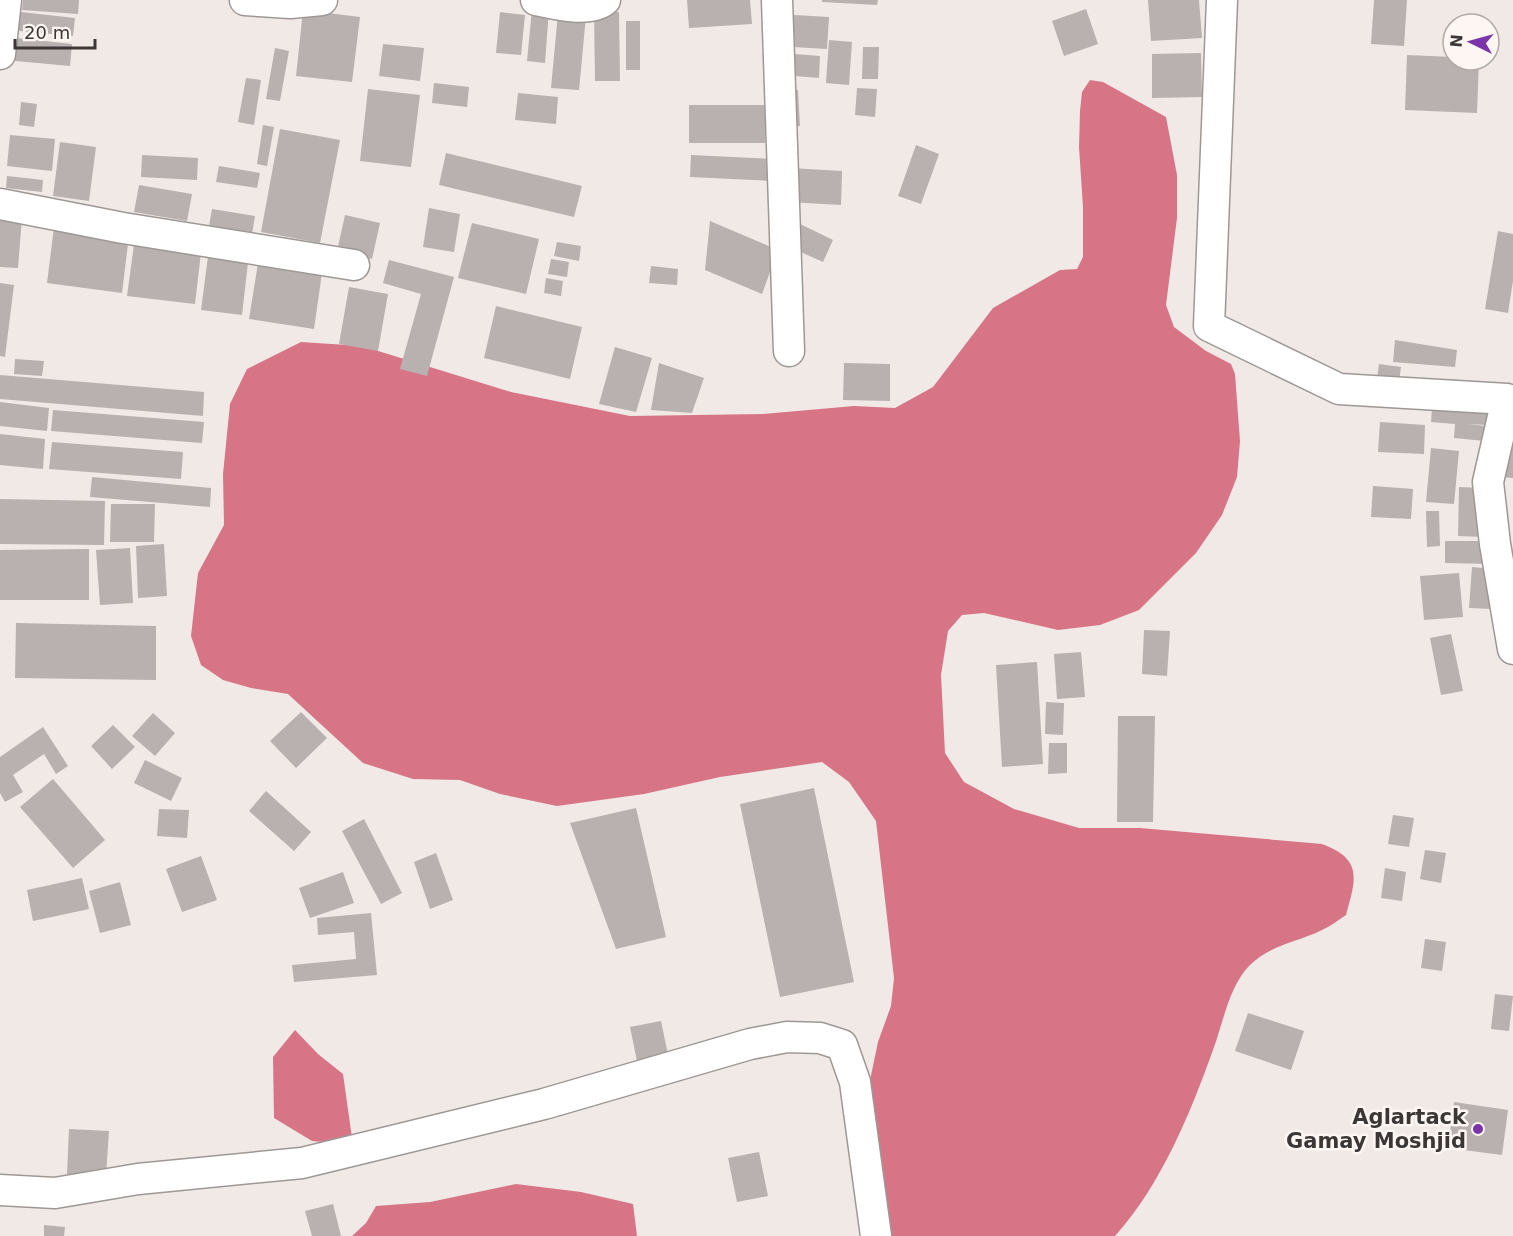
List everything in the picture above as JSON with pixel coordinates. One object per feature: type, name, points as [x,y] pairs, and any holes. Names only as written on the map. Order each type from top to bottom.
[{"type":"street","points":[[0,54],[6,0]]},
{"type":"street","points":[[245,0],[290,3],[322,0]]},
{"type":"street","points":[[536,0],[561,6],[598,6],[605,0]]},
{"type":"street","points":[[777,0],[789,351]]},
{"type":"street","points":[[1222,0],[1209,326],[1339,389],[1507,399],[1488,482],[1495,544],[1513,649]]},
{"type":"street","points":[[0,204],[123,228],[354,266]]},
{"type":"street","points":[[0,1190],[55,1192],[138,1179],[302,1163],[544,1104],[750,1044],[787,1037],[820,1038],[842,1045],[855,1082],[876,1236]]},
{"type":"shaded area","points":[[1090,80],[1103,82],[1166,117],[1177,175],[1177,218],[1166,305],[1174,327],[1206,351],[1231,364],[1235,374],[1240,441],[1237,477],[1222,515],[1196,553],[1139,610],[1100,625],[1058,630],[984,613],[962,615],[948,631],[941,675],[945,753],[964,782],[1014,809],[1079,828],[1140,828],[1322,844],[1344,856],[1350,864],[1354,881],[1346,915],[1322,930],[1266,953],[1249,966],[1242,975],[1231,995],[1204,1074],[1173,1148],[1146,1194],[1115,1236],[888,1236],[868,1090],[878,1042],[891,1006],[894,978],[876,821],[849,782],[822,762],[720,777],[644,794],[557,806],[500,794],[460,780],[413,779],[363,763],[288,694],[251,688],[223,680],[201,665],[191,636],[198,573],[224,525],[223,474],[230,404],[247,369],[301,342],[362,346],[511,392],[630,416],[763,414],[854,406],[895,408],[933,387],[993,308],[1060,270],[1077,269],[1083,257],[1080,111],[1082,92]]},
{"type":"shaded area","points":[[295,1030],[318,1054],[343,1074],[353,1145],[312,1141],[274,1118],[273,1057]]},
{"type":"shaded area","points":[[516,1184],[581,1192],[633,1204],[637,1236],[352,1236],[366,1223],[376,1206],[430,1202]]},
{"type":"building","points":[[23,0],[79,0],[78,14],[22,10]]},
{"type":"building","points":[[687,0],[750,0],[752,24],[689,28]]},
{"type":"building","points":[[822,0],[878,0],[877,5],[822,2]]},
{"type":"building","points":[[1148,0],[1199,0],[1202,38],[1151,41]]},
{"type":"building","points":[[1374,0],[1407,0],[1404,46],[1371,44]]},
{"type":"building","points":[[532,9],[549,10],[545,63],[527,61]]},
{"type":"building","points":[[1086,9],[1098,44],[1064,56],[1052,21]]},
{"type":"building","points":[[303,10],[360,17],[352,82],[296,76]]},
{"type":"building","points":[[12,11],[75,18],[73,36],[10,30]]},
{"type":"building","points":[[500,12],[525,15],[521,55],[496,53]]},
{"type":"building","points":[[594,12],[619,12],[620,81],[595,81]]},
{"type":"building","points":[[558,13],[586,16],[579,90],[551,88]]},
{"type":"building","points":[[794,15],[829,17],[827,49],[793,47]]},
{"type":"building","points":[[626,21],[640,21],[640,70],[626,70]]},
{"type":"building","points":[[7,37],[72,44],[70,66],[5,60]]},
{"type":"building","points":[[829,40],[852,42],[849,85],[826,83]]},
{"type":"building","points":[[383,44],[424,48],[420,81],[379,76]]},
{"type":"building","points":[[863,47],[879,47],[878,79],[862,79]]},
{"type":"building","points":[[275,48],[289,51],[280,101],[266,99]]},
{"type":"building","points":[[783,53],[820,56],[819,78],[782,75]]},
{"type":"building","points":[[1201,53],[1202,97],[1152,98],[1152,54]]},
{"type":"building","points":[[1407,55],[1441,56],[1441,72],[1479,72],[1477,113],[1405,110]]},
{"type":"building","points":[[246,78],[261,80],[254,125],[238,122]]},
{"type":"building","points":[[434,83],[469,87],[467,107],[432,103]]},
{"type":"building","points":[[857,88],[877,89],[875,117],[855,115]]},
{"type":"building","points":[[368,89],[420,95],[411,167],[360,161]]},
{"type":"building","points":[[785,90],[798,90],[800,126],[787,127]]},
{"type":"building","points":[[518,93],[558,97],[556,124],[515,120]]},
{"type":"building","points":[[21,102],[37,104],[34,127],[19,125]]},
{"type":"building","points":[[689,105],[765,105],[765,143],[689,143]]},
{"type":"building","points":[[263,125],[274,127],[267,166],[257,164]]},
{"type":"building","points":[[280,129],[340,140],[320,243],[261,232]]},
{"type":"building","points":[[10,135],[55,139],[52,171],[7,166]]},
{"type":"building","points":[[60,142],[96,147],[89,201],[53,196]]},
{"type":"building","points":[[916,145],[939,154],[921,204],[898,196]]},
{"type":"building","points":[[446,153],[582,186],[574,217],[439,185]]},
{"type":"building","points":[[142,155],[198,158],[197,180],[141,177]]},
{"type":"building","points":[[691,155],[773,159],[772,181],[690,177]]},
{"type":"building","points":[[219,166],[260,173],[257,188],[216,182]]},
{"type":"building","points":[[790,168],[842,171],[841,205],[788,202]]},
{"type":"building","points":[[7,176],[43,180],[42,192],[6,188]]},
{"type":"building","points":[[139,185],[192,194],[187,221],[134,212]]},
{"type":"building","points":[[429,208],[460,214],[454,252],[423,247]]},
{"type":"building","points":[[212,209],[255,216],[252,234],[209,226]]},
{"type":"building","points":[[345,215],[380,223],[372,259],[337,251]]},
{"type":"building","points":[[0,217],[22,218],[18,268],[0,267]]},
{"type":"building","points":[[710,221],[778,250],[762,294],[705,270]]},
{"type":"building","points":[[796,222],[833,240],[823,262],[785,245]]},
{"type":"building","points":[[472,223],[539,239],[526,294],[458,278]]},
{"type":"building","points":[[54,227],[129,236],[122,293],[47,283]]},
{"type":"building","points":[[1498,231],[1513,234],[1513,281],[1508,313],[1485,309]]},
{"type":"building","points":[[135,237],[202,244],[195,304],[127,296]]},
{"type":"building","points":[[557,242],[581,246],[579,261],[554,256]]},
{"type":"building","points":[[209,249],[249,254],[242,315],[201,310]]},
{"type":"building","points":[[259,257],[323,266],[314,329],[249,319]]},
{"type":"building","points":[[551,259],[569,262],[567,277],[548,274]]},
{"type":"building","points":[[389,260],[454,277],[427,376],[400,369],[421,294],[383,283]]},
{"type":"building","points":[[651,266],[678,269],[677,285],[649,283]]},
{"type":"building","points":[[546,278],[563,281],[561,296],[544,293]]},
{"type":"building","points":[[0,283],[14,285],[5,357],[0,356]]},
{"type":"building","points":[[349,287],[388,294],[378,351],[339,344]]},
{"type":"building","points":[[496,306],[582,327],[570,379],[484,358]]},
{"type":"building","points":[[1395,340],[1457,350],[1455,367],[1393,362]]},
{"type":"building","points":[[615,347],[652,358],[636,412],[599,404]]},
{"type":"building","points":[[15,359],[44,361],[42,376],[14,374]]},
{"type":"building","points":[[659,363],[704,378],[692,413],[651,410]]},
{"type":"building","points":[[844,363],[890,364],[890,401],[843,400]]},
{"type":"building","points":[[1379,364],[1401,367],[1397,397],[1375,394]]},
{"type":"building","points":[[0,375],[204,392],[203,416],[0,399]]},
{"type":"building","points":[[1434,379],[1463,380],[1462,399],[1488,400],[1487,425],[1467,424],[1486,426],[1485,441],[1454,438],[1455,424],[1431,422]]},
{"type":"building","points":[[0,402],[49,408],[47,431],[0,426]]},
{"type":"building","points":[[53,410],[204,422],[202,443],[51,431]]},
{"type":"building","points":[[1380,422],[1425,425],[1424,454],[1378,452]]},
{"type":"building","points":[[0,434],[45,439],[43,469],[0,465]]},
{"type":"building","points":[[52,442],[183,452],[181,479],[49,469]]},
{"type":"building","points":[[1500,447],[1513,448],[1513,478],[1499,477]]},
{"type":"building","points":[[1431,448],[1459,451],[1454,504],[1426,502]]},
{"type":"building","points":[[92,477],[211,488],[210,507],[90,497]]},
{"type":"building","points":[[1373,486],[1413,489],[1411,519],[1371,517]]},
{"type":"building","points":[[1459,487],[1485,488],[1483,537],[1458,536]]},
{"type":"building","points":[[0,499],[105,501],[104,545],[0,544]]},
{"type":"building","points":[[111,504],[155,504],[154,542],[110,542]]},
{"type":"building","points":[[1426,511],[1439,511],[1440,546],[1427,547]]},
{"type":"building","points":[[1445,541],[1490,541],[1490,564],[1445,563]]},
{"type":"building","points":[[164,544],[167,596],[138,598],[136,546]]},
{"type":"building","points":[[130,548],[133,603],[100,605],[96,550]]},
{"type":"building","points":[[89,549],[89,600],[0,600],[0,550]]},
{"type":"building","points":[[1472,567],[1494,569],[1491,609],[1469,608]]},
{"type":"building","points":[[1459,573],[1463,617],[1424,620],[1420,576]]},
{"type":"building","points":[[16,623],[156,626],[156,680],[15,678]]},
{"type":"building","points":[[1144,630],[1170,631],[1167,676],[1142,674]]},
{"type":"building","points":[[1451,634],[1463,691],[1441,695],[1430,638]]},
{"type":"building","points":[[1081,652],[1085,697],[1057,699],[1054,654]]},
{"type":"building","points":[[1037,662],[1043,764],[1002,767],[996,665]]},
{"type":"building","points":[[1046,702],[1064,703],[1063,735],[1045,734]]},
{"type":"building","points":[[301,712],[327,738],[296,768],[270,741]]},
{"type":"building","points":[[153,713],[175,733],[155,756],[132,736]]},
{"type":"building","points":[[1118,716],[1155,716],[1153,822],[1117,822]]},
{"type":"building","points":[[113,725],[135,747],[112,769],[91,746]]},
{"type":"building","points":[[43,727],[68,766],[56,774],[44,754],[13,775],[23,792],[5,802],[0,793],[0,757]]},
{"type":"building","points":[[1049,743],[1067,743],[1067,773],[1048,774]]},
{"type":"building","points":[[145,760],[182,778],[171,801],[134,783]]},
{"type":"building","points":[[53,779],[105,840],[73,868],[20,807]]},
{"type":"building","points":[[814,788],[854,982],[780,997],[740,804]]},
{"type":"building","points":[[266,791],[311,832],[294,851],[249,811]]},
{"type":"building","points":[[636,808],[666,937],[616,949],[570,823]]},
{"type":"building","points":[[159,809],[189,810],[187,838],[157,836]]},
{"type":"building","points":[[1393,815],[1414,818],[1409,847],[1388,844]]},
{"type":"building","points":[[364,819],[402,893],[381,904],[342,831]]},
{"type":"building","points":[[1425,850],[1446,853],[1441,883],[1420,879]]},
{"type":"building","points":[[436,853],[453,900],[430,909],[414,862]]},
{"type":"building","points":[[201,856],[217,900],[182,912],[166,869]]},
{"type":"building","points":[[1385,868],[1406,872],[1402,901],[1381,898]]},
{"type":"building","points":[[343,872],[354,903],[310,918],[299,888]]},
{"type":"building","points":[[82,878],[89,909],[33,921],[27,890]]},
{"type":"building","points":[[120,882],[131,925],[100,933],[89,891]]},
{"type":"building","points":[[371,913],[377,975],[294,982],[292,965],[356,959],[354,932],[318,935],[317,918]]},
{"type":"building","points":[[1425,939],[1446,942],[1442,971],[1421,968]]},
{"type":"building","points":[[1495,994],[1513,996],[1509,1031],[1491,1029]]},
{"type":"building","points":[[1248,1013],[1304,1031],[1291,1070],[1235,1051]]},
{"type":"building","points":[[661,1021],[670,1064],[639,1071],[630,1027]]},
{"type":"building","name":"Aglartack Gamay Moshjid","points":[[1454,1102],[1508,1110],[1502,1155],[1448,1148]]},
{"type":"building","points":[[69,1129],[109,1131],[106,1175],[67,1174]]},
{"type":"building","points":[[759,1152],[768,1196],[737,1202],[728,1158]]},
{"type":"building","points":[[333,1204],[341,1236],[312,1236],[305,1211]]},
{"type":"building","points":[[44,1225],[65,1227],[64,1236],[44,1236]]},
{"type":"place","name":"Aglartack Gamay Moshjid","points":[[1478,1129]]}]
